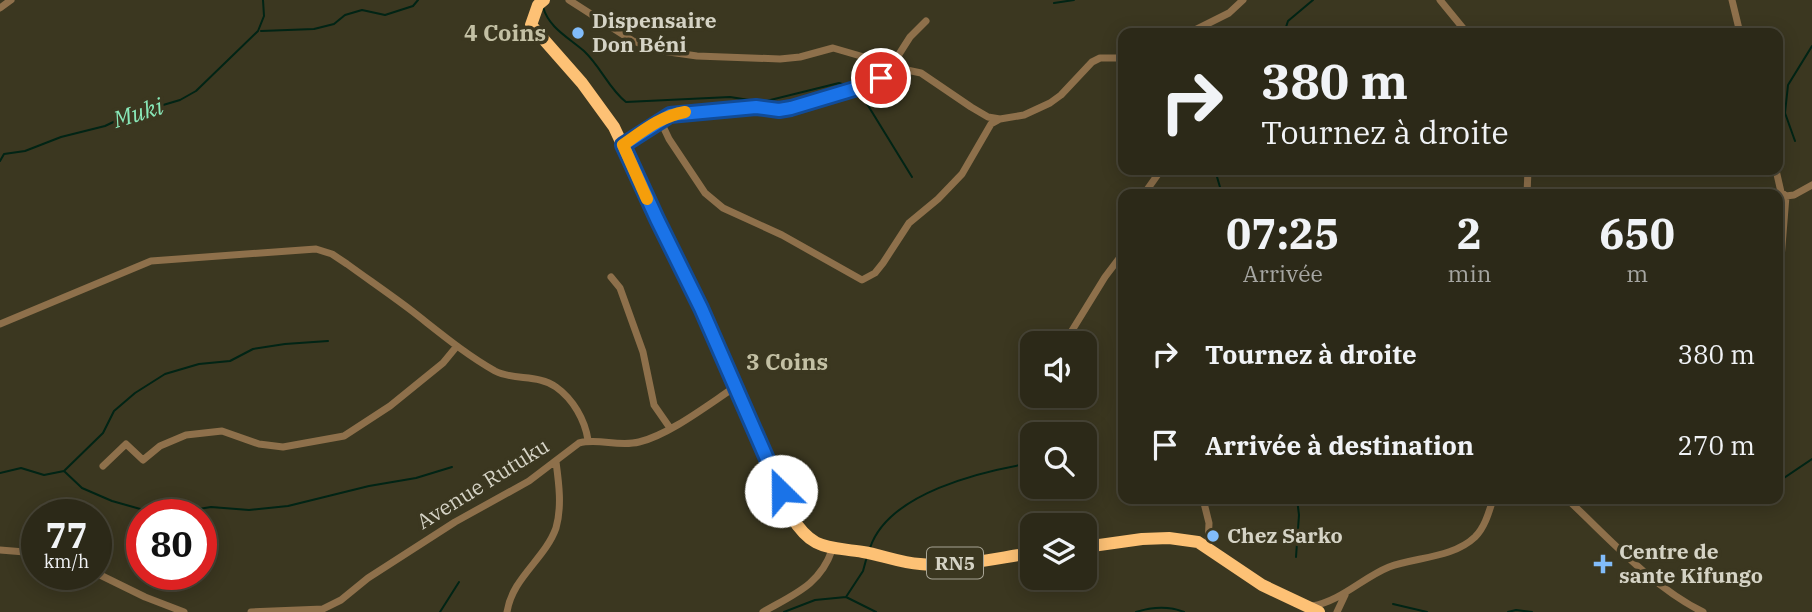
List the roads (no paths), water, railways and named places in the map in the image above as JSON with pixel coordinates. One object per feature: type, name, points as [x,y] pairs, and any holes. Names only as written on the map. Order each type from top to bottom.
[{"type":"highway","name":"RN5","points":[[542,2],[531,21],[532,27],[591,93],[614,127],[701,308],[791,516],[802,533],[817,544],[832,550],[862,552],[920,564],[1020,555]]},
{"type":"highway","points":[[1097,545],[1169,538],[1198,542],[1253,580],[1313,610]]},
{"type":"street","points":[[0,8],[10,0]]},
{"type":"street","points":[[569,0],[633,41],[662,51],[697,56],[780,60],[833,48],[864,57],[889,70],[902,69],[921,73],[988,117],[1000,119],[1024,115],[1050,103],[1092,62],[1100,58],[1118,58]]},
{"type":"street","points":[[1199,28],[1222,16],[1243,0]]},
{"type":"street","points":[[1440,0],[1463,28]]},
{"type":"street","points":[[1732,0],[1739,28]]},
{"type":"street","points":[[623,145],[670,115],[756,107],[779,110],[861,87],[881,78],[889,70],[899,51],[926,21]]},
{"type":"street","points":[[660,120],[669,139],[705,192],[723,208],[782,235],[862,280],[875,273],[909,223],[950,188],[971,161],[991,124],[1000,119]]},
{"type":"street","points":[[1148,189],[1158,175]]},
{"type":"street","points":[[1152,184],[1154,189]]},
{"type":"street","points":[[1783,194],[1794,195],[1812,185]]},
{"type":"street","points":[[1783,236],[1786,196]]},
{"type":"street","points":[[0,324],[151,261],[316,249],[332,254],[347,264],[486,366],[510,377],[544,380],[554,385],[581,416],[588,440],[625,445],[642,442],[670,428],[735,387]]},
{"type":"street","points":[[1072,331],[1118,260]]},
{"type":"street","points":[[611,277],[620,288],[643,352],[654,405],[670,428]]},
{"type":"street","points":[[103,466],[126,444],[143,460],[160,446],[186,435],[222,431],[259,444],[283,447],[344,436],[390,406],[443,363],[457,346]]},
{"type":"street","name":"Avenue Rutuku","points":[[251,612],[323,611],[368,578],[455,522],[509,493],[556,463],[570,449],[588,440]]},
{"type":"street","points":[[507,612],[513,591],[539,556],[556,526],[559,501],[556,463]]},
{"type":"street","points":[[1204,504],[1209,523],[1208,547]]},
{"type":"street","points":[[1313,610],[1390,567],[1457,549],[1474,538],[1485,523],[1491,504]]},
{"type":"street","points":[[1572,504],[1679,599],[1703,612]]},
{"type":"street","points":[[0,550],[21,552]]},
{"type":"street","points":[[764,612],[815,580],[823,571],[832,550]]},
{"type":"street","points":[[112,581],[184,612]]},
{"type":"street","points":[[1337,612],[1345,594]]},
{"type":"waterway","name":"Muki","points":[[0,161],[4,154],[25,151],[61,137],[105,126],[126,116],[180,100],[196,91],[258,31],[264,16],[263,0]]},
{"type":"waterway","points":[[261,31],[314,29],[334,24],[345,15],[362,10],[385,15],[413,6],[418,0]]},
{"type":"waterway","points":[[1054,3],[1074,0]]},
{"type":"waterway","points":[[1286,28],[1288,21],[1313,0]]},
{"type":"waterway","points":[[543,7],[554,26],[590,57],[626,102],[730,97],[762,102],[839,83],[851,87]]},
{"type":"waterway","points":[[1795,141],[1785,113],[1788,85],[1812,46]]},
{"type":"waterway","points":[[856,90],[912,177]]},
{"type":"waterway","points":[[1216,175],[1221,189]]},
{"type":"waterway","points":[[64,471],[103,433],[114,411],[135,393],[165,374],[199,364],[230,361],[253,349],[328,341]]},
{"type":"waterway","points":[[1783,479],[1812,459]]},
{"type":"waterway","points":[[870,548],[880,529],[916,499],[964,479],[1020,465]]},
{"type":"waterway","points":[[0,473],[21,468],[44,475],[64,471],[82,488],[112,501],[151,512],[180,512],[211,507],[249,510],[288,506],[369,486],[416,478],[452,467]]},
{"type":"waterway","points":[[1296,557],[1298,504]]},
{"type":"waterway","points":[[846,597],[863,571],[866,560]]},
{"type":"waterway","points":[[440,612],[459,582]]},
{"type":"waterway","points":[[784,612],[815,600],[846,597],[876,612]]},
{"type":"waterway","points":[[1393,604],[1427,612]]},
{"type":"waterway","points":[[1136,612],[1160,608],[1184,612]]},
{"type":"waterway","points":[[1508,612],[1532,612]]},
{"type":"place","name":"Dispensaire Don Béni","points":[[578,33]]},
{"type":"place","name":"Chez Sarko","points":[[1213,536]]},
{"type":"place","name":"Centre de sante Kifungo","points":[[1603,564]]},
{"type":"district","name":"4 Coins","points":[[505,33]]},
{"type":"district","name":"3 Coins","points":[[787,362]]}]
